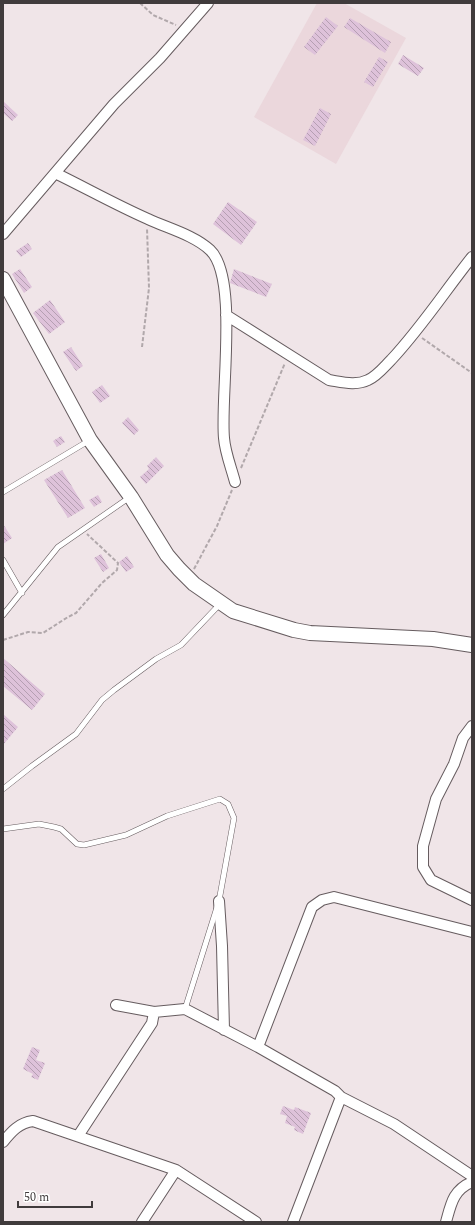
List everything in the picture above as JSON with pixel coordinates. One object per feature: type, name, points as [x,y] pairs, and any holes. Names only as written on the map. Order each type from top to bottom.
[{"type":"street","points":[[3,234],[114,104],[186,29],[208,3]]},
{"type":"street","points":[[55,173],[146,218],[200,242],[211,250],[223,273],[226,316],[224,438],[235,482]]},
{"type":"street","points":[[226,316],[329,380],[345,383],[358,383],[368,380],[378,373],[414,332],[472,257]]},
{"type":"street","points":[[3,279],[90,440],[131,497],[168,555],[194,584],[232,612],[263,622],[310,633],[433,639],[472,645]]},
{"type":"street","points":[[472,726],[463,738],[454,764],[436,798],[423,846],[423,867],[431,880],[472,900]]},
{"type":"street","points":[[258,1047],[312,906],[322,900],[334,897],[472,932]]},
{"type":"street","points":[[219,902],[222,946],[224,1030]]},
{"type":"street","points":[[116,1005],[154,1012],[185,1010],[258,1047],[335,1091],[341,1097],[394,1124],[472,1176]]},
{"type":"street","points":[[78,1136],[152,1023],[154,1012]]},
{"type":"street","points":[[292,1222],[341,1097]]},
{"type":"street","points":[[3,1142],[15,1128],[24,1122],[33,1121],[176,1170],[256,1222]]},
{"type":"street","points":[[142,1222],[176,1170]]},
{"type":"street","points":[[446,1222],[456,1194],[462,1186],[472,1182]]},
{"type":"lane","points":[[3,492],[90,440]]},
{"type":"lane","points":[[3,615],[58,548],[131,497]]},
{"type":"lane","points":[[3,560],[22,593]]},
{"type":"lane","points":[[3,789],[76,734],[102,700],[114,690],[156,659],[181,645],[221,603]]},
{"type":"lane","points":[[3,829],[39,824],[61,829],[77,844],[84,845],[126,835],[167,816],[220,799],[228,804],[234,818],[219,902],[185,1010]]},
{"type":"path","points":[[140,3],[152,15],[186,29]]},
{"type":"path","points":[[142,347],[149,288],[146,218]]},
{"type":"path","points":[[414,332],[472,373]]},
{"type":"path","points":[[3,640],[28,632],[43,632],[68,618],[76,613],[102,583],[117,570],[118,563],[114,557],[83,530]]},
{"type":"shaded area","points":[[317,3],[344,3],[406,38],[336,164],[254,117]]},
{"type":"building","points":[[326,17],[338,26],[315,55],[304,47]]},
{"type":"building","points":[[350,18],[391,42],[385,53],[344,27]]},
{"type":"building","points":[[403,55],[424,68],[418,76],[398,64]]},
{"type":"building","points":[[379,57],[388,62],[373,87],[364,82]]},
{"type":"building","points":[[3,101],[18,115],[12,121],[3,113]]},
{"type":"building","points":[[320,108],[331,114],[315,146],[303,140]]},
{"type":"building","points":[[228,202],[257,222],[241,245],[213,224]]},
{"type":"building","points":[[28,243],[32,249],[21,257],[16,251]]},
{"type":"building","points":[[20,269],[32,287],[24,293],[12,274]]},
{"type":"building","points":[[234,269],[272,284],[266,297],[230,283]]},
{"type":"building","points":[[50,300],[65,322],[49,334],[33,313]]},
{"type":"building","points":[[71,347],[83,366],[76,371],[63,352]]},
{"type":"building","points":[[102,385],[110,396],[100,403],[92,392]]},
{"type":"building","points":[[128,417],[139,430],[134,435],[122,423]]},
{"type":"building","points":[[61,436],[65,442],[57,447],[53,441]]},
{"type":"building","points":[[156,457],[164,466],[146,484],[140,477],[149,469],[147,466]]},
{"type":"building","points":[[62,470],[85,508],[68,518],[44,480]]},
{"type":"building","points":[[98,495],[102,502],[94,507],[89,500]]},
{"type":"building","points":[[3,524],[12,538],[3,544]]},
{"type":"building","points":[[101,554],[109,568],[103,572],[94,558]]},
{"type":"building","points":[[127,556],[134,567],[126,572],[119,562]]},
{"type":"building","points":[[3,658],[45,694],[32,710],[3,686]]},
{"type":"building","points":[[3,714],[18,727],[3,745]]},
{"type":"building","points":[[32,1047],[40,1050],[36,1060],[45,1063],[38,1080],[31,1077],[33,1074],[23,1069]]},
{"type":"building","points":[[283,1106],[294,1110],[295,1107],[311,1113],[303,1134],[294,1130],[295,1127],[285,1123],[287,1116],[280,1114]]}]
